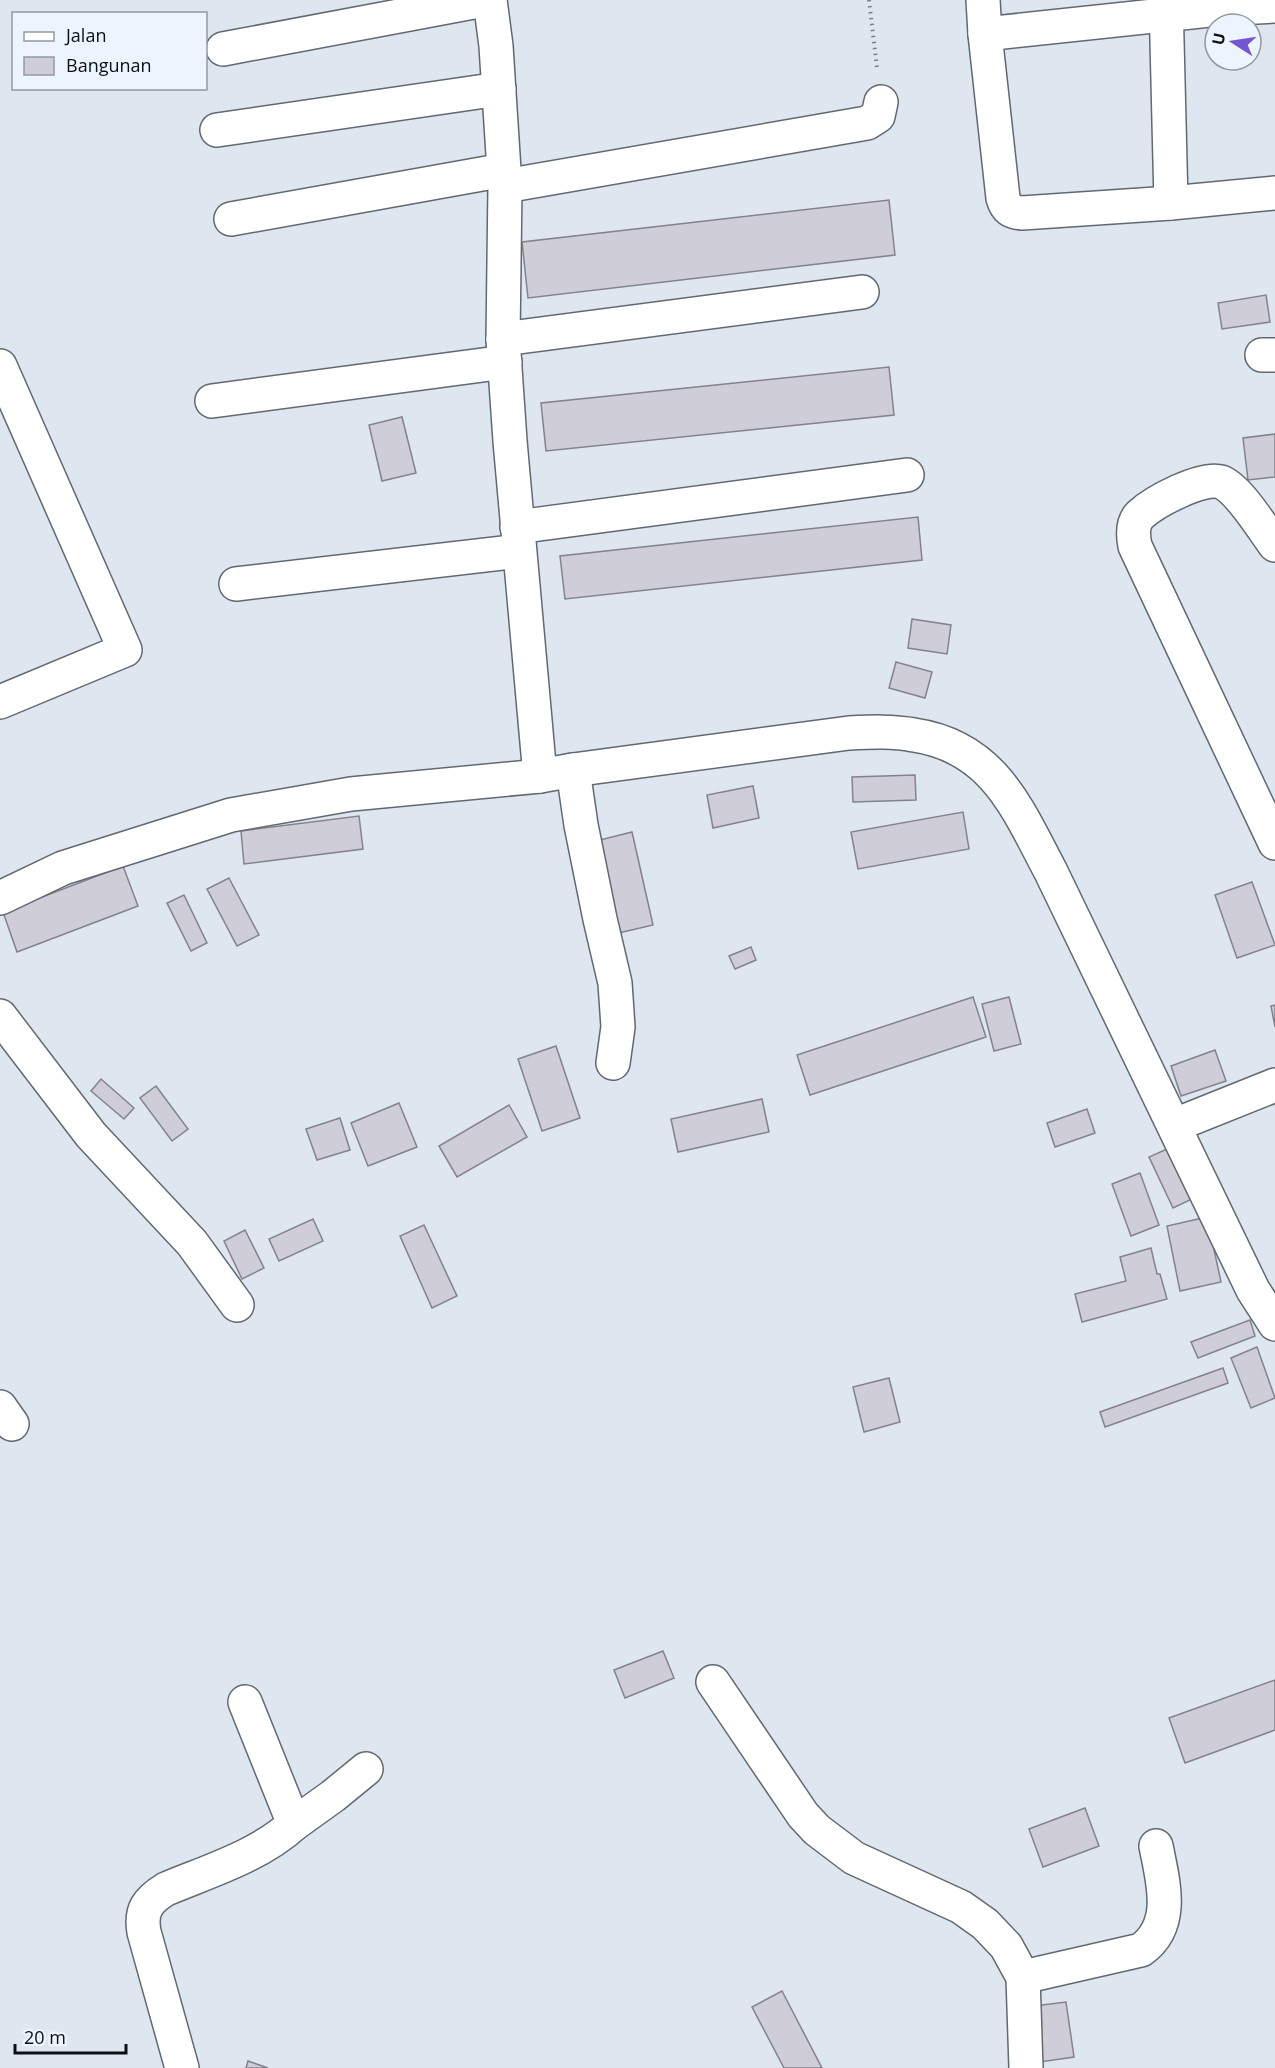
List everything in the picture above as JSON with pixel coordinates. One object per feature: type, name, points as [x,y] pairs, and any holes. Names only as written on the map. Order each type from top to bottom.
[{"type":"street","points":[[224,49],[484,0]]},
{"type":"street","points":[[490,0],[505,178],[504,350],[518,539],[540,777]]},
{"type":"street","points":[[984,0],[985,34],[1002,198],[1008,209],[1022,213],[1275,193]]},
{"type":"street","points":[[985,34],[1166,7],[1219,4],[1275,6]]},
{"type":"street","points":[[1166,7],[1171,203]]},
{"type":"street","points":[[217,130],[499,89]]},
{"type":"street","points":[[231,219],[867,123],[878,116],[881,102]]},
{"type":"street","points":[[212,401],[504,350],[862,292]]},
{"type":"street","points":[[0,366],[125,650],[0,702]]},
{"type":"street","points":[[236,584],[907,475]]},
{"type":"street","points":[[1275,545],[1237,495],[1228,486],[1212,480],[1176,492],[1140,516],[1134,530],[1135,546],[1275,843]]},
{"type":"street","points":[[0,898],[63,868],[231,815],[351,794],[540,777],[573,770],[849,733],[888,732],[941,741],[967,753],[986,767],[1016,806],[1051,872],[1175,1125],[1253,1290],[1275,1324]]},
{"type":"street","points":[[573,770],[581,825],[615,982],[618,1028],[614,1063]]},
{"type":"street","points":[[0,1016],[91,1135],[192,1243],[237,1305]]},
{"type":"street","points":[[1175,1125],[1275,1085]]},
{"type":"street","points":[[713,1682],[803,1815],[817,1830],[854,1858],[961,1907],[985,1924],[1006,1946],[1023,1977],[1026,2068]]},
{"type":"street","points":[[245,1702],[294,1824]]},
{"type":"street","points":[[182,2068],[144,1932],[142,1923],[145,1909],[155,1896],[166,1889],[261,1848],[282,1835],[366,1769]]},
{"type":"street","points":[[1023,1977],[1141,1950],[1149,1944],[1160,1925],[1166,1894],[1156,1846]]},
{"type":"path","points":[[869,0],[881,102]]},
{"type":"building","points":[[889,200],[895,255],[528,298],[522,242]]},
{"type":"building","points":[[1266,295],[1270,322],[1222,329],[1218,303]]},
{"type":"building","points":[[889,367],[894,415],[546,451],[541,403]]},
{"type":"building","points":[[402,417],[416,473],[382,481],[369,425]]},
{"type":"building","points":[[1275,434],[1275,477],[1248,480],[1243,438]]},
{"type":"building","points":[[918,517],[922,560],[565,599],[560,556]]},
{"type":"building","points":[[912,619],[951,625],[947,654],[908,648]]},
{"type":"building","points":[[896,662],[932,672],[925,698],[889,688]]},
{"type":"building","points":[[915,775],[916,800],[853,802],[852,777]]},
{"type":"building","points":[[753,786],[759,818],[713,828],[707,795]]},
{"type":"building","points":[[963,812],[969,849],[858,869],[851,832]]},
{"type":"building","points":[[359,816],[363,849],[244,864],[241,831]]},
{"type":"building","points":[[632,832],[653,925],[610,935],[588,843]]},
{"type":"building","points":[[123,866],[138,906],[17,952],[3,912]]},
{"type":"building","points":[[229,878],[259,935],[237,946],[207,889]]},
{"type":"building","points":[[1252,882],[1275,945],[1237,958],[1215,895]]},
{"type":"building","points":[[184,895],[207,943],[191,951],[167,903]]},
{"type":"building","points":[[751,947],[756,960],[735,969],[729,956]]},
{"type":"building","points":[[973,997],[986,1037],[810,1095],[797,1055]]},
{"type":"building","points":[[1009,997],[1021,1044],[994,1051],[982,1004]]},
{"type":"building","points":[[1275,1005],[1275,1027],[1271,1006]]},
{"type":"building","points":[[556,1046],[580,1118],[542,1131],[518,1059]]},
{"type":"building","points":[[1215,1050],[1226,1081],[1181,1096],[1171,1066]]},
{"type":"building","points":[[101,1079],[134,1108],[124,1119],[91,1091]]},
{"type":"building","points":[[156,1086],[188,1129],[172,1141],[140,1098]]},
{"type":"building","points":[[762,1099],[769,1132],[678,1152],[671,1119]]},
{"type":"building","points":[[399,1103],[417,1147],[368,1166],[351,1123]]},
{"type":"building","points":[[509,1105],[527,1137],[457,1177],[439,1146]]},
{"type":"building","points":[[1087,1109],[1095,1133],[1055,1147],[1047,1123]]},
{"type":"building","points":[[340,1118],[350,1150],[317,1160],[306,1129]]},
{"type":"building","points":[[1167,1149],[1192,1199],[1173,1208],[1149,1157]]},
{"type":"building","points":[[1140,1173],[1159,1225],[1131,1236],[1112,1184]]},
{"type":"building","points":[[1207,1217],[1221,1282],[1180,1291],[1167,1226]]},
{"type":"building","points":[[313,1219],[323,1241],[279,1261],[269,1239]]},
{"type":"building","points":[[424,1225],[457,1296],[432,1308],[400,1236]]},
{"type":"building","points":[[245,1230],[264,1268],[242,1279],[224,1241]]},
{"type":"building","points":[[1151,1248],[1157,1274],[1160,1274],[1167,1299],[1082,1322],[1075,1294],[1126,1281],[1120,1257]]},
{"type":"building","points":[[1250,1320],[1255,1336],[1198,1358],[1191,1342]]},
{"type":"building","points":[[1257,1347],[1275,1398],[1251,1408],[1231,1358]]},
{"type":"building","points":[[1223,1368],[1228,1383],[1105,1427],[1100,1412]]},
{"type":"building","points":[[889,1378],[900,1422],[864,1432],[853,1387]]},
{"type":"building","points":[[663,1651],[674,1678],[625,1698],[614,1670]]},
{"type":"building","points":[[1275,1680],[1275,1730],[1185,1763],[1169,1718]]},
{"type":"building","points":[[1085,1808],[1099,1846],[1043,1867],[1029,1829]]},
{"type":"building","points":[[782,1991],[822,2068],[784,2068],[752,2007]]},
{"type":"building","points":[[1066,2002],[1074,2057],[1040,2062],[1034,2006]]},
{"type":"building","points":[[248,2061],[268,2068],[246,2068]]}]
